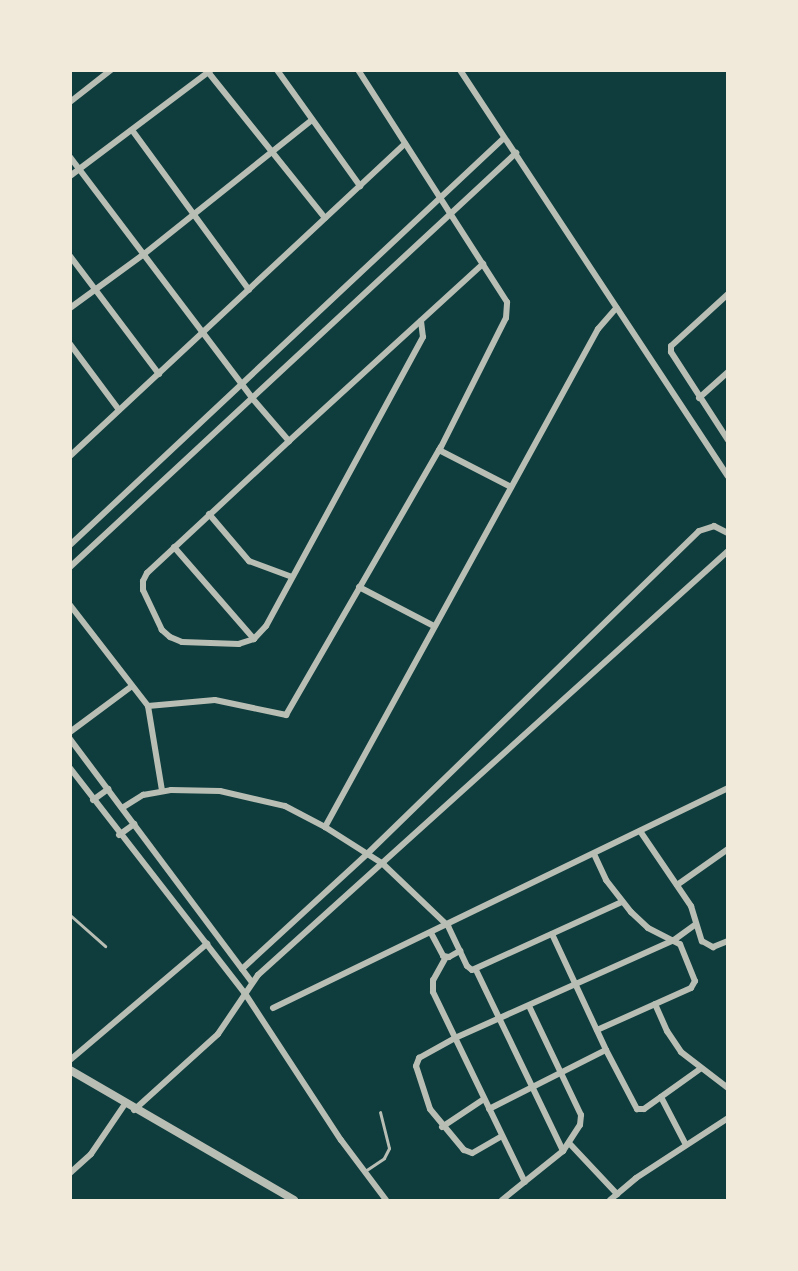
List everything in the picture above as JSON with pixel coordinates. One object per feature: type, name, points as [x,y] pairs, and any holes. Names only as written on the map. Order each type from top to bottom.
[{"type":"street","points":[[70,102],[111,70]]},
{"type":"street","points":[[277,70],[360,186]]},
{"type":"street","points":[[148,706],[215,700],[286,715],[439,450],[506,318],[507,302],[452,213],[358,70]]},
{"type":"street","points":[[460,70],[728,476]]},
{"type":"street","points":[[70,176],[209,71],[325,218]]},
{"type":"street","points":[[70,308],[144,254],[312,120]]},
{"type":"street","points":[[132,130],[249,290]]},
{"type":"street","points":[[70,544],[504,139]]},
{"type":"street","points":[[70,456],[405,144]]},
{"type":"street","points":[[70,567],[516,153]]},
{"type":"street","points":[[70,157],[252,398],[289,441]]},
{"type":"street","points":[[70,256],[159,374]]},
{"type":"street","points":[[421,321],[423,337],[266,626],[254,639],[239,644],[182,642],[165,634],[143,590],[143,581],[147,573],[209,514],[483,264]]},
{"type":"street","points":[[728,294],[671,346],[670,352],[728,440]]},
{"type":"street","points":[[325,827],[598,329],[616,308]]},
{"type":"street","points":[[70,344],[120,410]]},
{"type":"street","points":[[699,398],[728,372]]},
{"type":"street","points":[[439,450],[511,487]]},
{"type":"street","points":[[209,514],[249,561],[292,577]]},
{"type":"street","points":[[242,969],[367,854],[699,531],[714,525],[728,533]]},
{"type":"street","points":[[174,547],[254,639]]},
{"type":"street","points":[[134,1110],[218,1034],[252,982],[728,552]]},
{"type":"street","points":[[359,587],[434,626]]},
{"type":"street","points":[[70,605],[148,706],[162,791]]},
{"type":"street","points":[[70,732],[132,686]]},
{"type":"street","points":[[70,738],[252,982]]},
{"type":"street","points":[[70,768],[244,992],[386,1200]]},
{"type":"street","points":[[273,1008],[448,926],[728,788]]},
{"type":"street","points":[[93,800],[108,789]]},
{"type":"street","points":[[122,808],[143,795],[162,791],[231,794],[285,806],[325,827],[383,864],[448,926],[469,968],[476,970],[622,902]]},
{"type":"street","points":[[120,835],[134,824]]},
{"type":"street","points":[[640,831],[691,906],[699,937],[708,946],[713,947],[728,941]]},
{"type":"street","points":[[677,885],[728,849]]},
{"type":"street","points":[[594,854],[606,880],[622,902],[648,927],[674,940],[682,948],[695,978],[694,984],[597,1030]]},
{"type":"street","points":[[502,1136],[469,1153],[442,1127],[430,1109],[416,1063],[421,1056],[455,1038],[674,940],[696,924]]},
{"type":"street","points":[[431,933],[446,957]]},
{"type":"street","points":[[552,934],[606,1050],[637,1109],[642,1110],[700,1069]]},
{"type":"street","points":[[70,1060],[207,944]]},
{"type":"street","points":[[460,951],[446,957],[434,976],[432,988],[525,1182]]},
{"type":"street","points":[[476,970],[564,1151]]},
{"type":"street","points":[[655,1004],[673,1042],[700,1069],[728,1088]]},
{"type":"street","points":[[502,1200],[564,1151],[580,1125],[581,1115],[529,1006]]},
{"type":"street","points":[[489,1109],[606,1050]]},
{"type":"street","points":[[70,1070],[134,1110],[294,1200]]},
{"type":"street","points":[[661,1097],[686,1145]]},
{"type":"street","points":[[442,1127],[484,1099]]},
{"type":"street","points":[[70,1173],[91,1154],[125,1104]]},
{"type":"street","points":[[610,1200],[636,1178],[728,1118]]},
{"type":"street","points":[[570,1144],[617,1194]]},
{"type":"lane","points":[[70,915],[105,946]]},
{"type":"lane","points":[[365,1171],[384,1158],[389,1148],[380,1112]]}]
